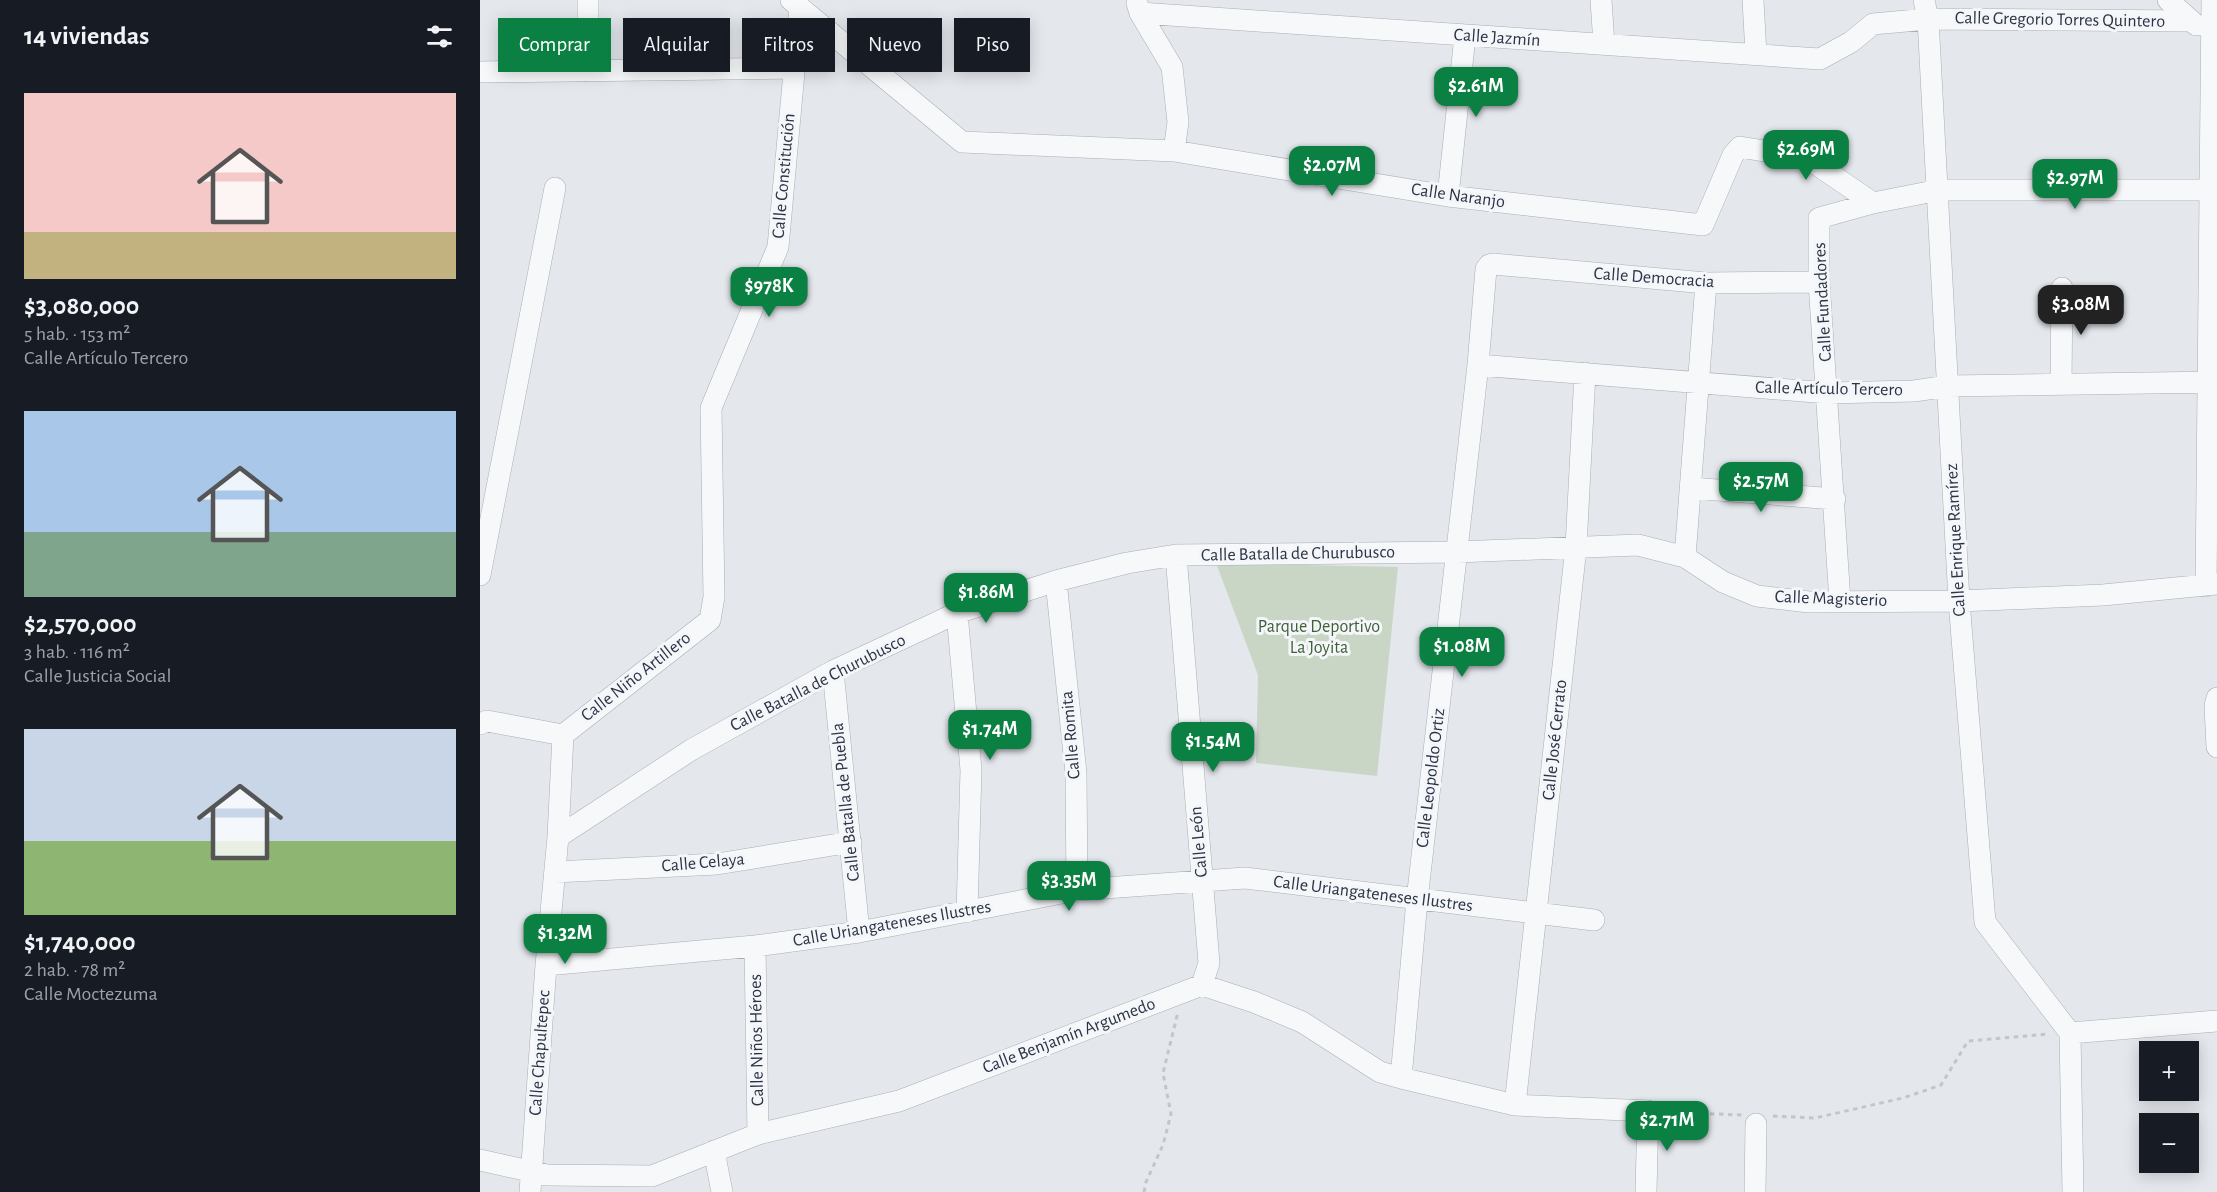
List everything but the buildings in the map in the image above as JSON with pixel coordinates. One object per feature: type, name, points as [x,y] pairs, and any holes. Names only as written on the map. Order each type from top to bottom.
[{"type":"street","points":[[588,0],[588,18]]},
{"type":"street","points":[[1601,0],[1604,44]]},
{"type":"street","points":[[1753,0],[1756,54]]},
{"type":"street","points":[[2168,0],[2211,35]]},
{"type":"street","points":[[2211,585],[2212,0]]},
{"type":"street","name":"Calle Naranjo","points":[[796,4],[962,142],[1174,151],[1448,196],[1703,225],[1733,155],[1740,147],[1807,158],[1873,203]]},
{"type":"street","points":[[1138,6],[1173,68],[1178,122],[1174,151]]},
{"type":"street","name":"Calle Jazmín","points":[[1138,6],[1465,36],[1820,58],[1851,42]]},
{"type":"street","name":"Calle Gregorio Torres Quintero","points":[[1851,42],[1873,24],[1926,9],[2191,21]]},
{"type":"street","name":"Calle Enrique Ramírez","points":[[1926,9],[1939,190],[1959,601],[1985,922],[2070,1033]]},
{"type":"street","points":[[1448,196],[1465,36]]},
{"type":"street","points":[[611,70],[742,69]]},
{"type":"street","points":[[480,72],[498,72]]},
{"type":"street","name":"Calle Constitución","points":[[710,620],[714,597],[711,408],[778,247],[795,72]]},
{"type":"street","points":[[480,575],[555,188]]},
{"type":"street","points":[[1873,203],[1939,190],[2211,190]]},
{"type":"street","name":"Calle Fundadores","points":[[1840,602],[1819,282],[1819,218],[1873,203]]},
{"type":"street","name":"Calle Democracia","points":[[1489,265],[1706,283],[1819,282]]},
{"type":"street","name":"Calle Leopoldo Ortiz","points":[[1401,1078],[1417,900],[1478,365],[1486,269],[1489,265]]},
{"type":"street","points":[[1685,557],[1706,283]]},
{"type":"street","points":[[2061,384],[2062,288]]},
{"type":"street","name":"Calle Artículo Tercero","points":[[1478,365],[1828,393],[1914,391],[1948,386],[2213,382]]},
{"type":"street","name":"Calle José Cerrato","points":[[1515,1105],[1576,547],[1585,373]]},
{"type":"street","points":[[1691,488],[1834,499]]},
{"type":"street","name":"Calle Magisterio","points":[[1457,552],[1638,545],[1685,557],[1723,582],[1757,596],[1809,602],[1959,601],[2103,595],[2211,585]]},
{"type":"street","name":"Calle Batalla de Churubusco","points":[[558,837],[691,750],[833,671],[957,613],[1056,581],[1127,563],[1176,555],[1457,552]]},
{"type":"street","name":"Calle León","points":[[1176,555],[1209,963],[1202,985]]},
{"type":"street","name":"Calle Romita","points":[[1056,581],[1076,773],[1077,890]]},
{"type":"street","points":[[957,613],[971,770],[967,912]]},
{"type":"street","name":"Calle Niño Artillero","points":[[563,735],[710,620]]},
{"type":"street","name":"Calle Batalla de Puebla","points":[[833,671],[859,932]]},
{"type":"street","points":[[2217,698],[2215,706],[2217,747]]},
{"type":"street","points":[[480,724],[487,721],[563,735]]},
{"type":"street","name":"Calle Chapultepec","points":[[531,1182],[546,965],[558,837],[563,735]]},
{"type":"street","name":"Calle Celaya","points":[[555,872],[717,864],[851,842]]},
{"type":"street","name":"Calle Uriangateneses Ilustres","points":[[546,965],[755,946],[859,932],[1077,890],[1202,879],[1245,878],[1594,920]]},
{"type":"street","name":"Calle Niños Héroes","points":[[755,946],[758,1134]]},
{"type":"street","points":[[1202,985],[1254,1002],[1302,1022],[1380,1072],[1401,1078],[1515,1105],[1648,1111],[1646,1192]]},
{"type":"street","name":"Calle Benjamín Argumedo","points":[[480,1160],[531,1182],[547,1175],[652,1176],[758,1134],[899,1101],[1202,985]]},
{"type":"street","points":[[2073,1192],[2070,1033],[2217,1021]]},
{"type":"street","points":[[1755,1192],[1756,1118]]},
{"type":"street","points":[[714,1151],[722,1192]]},
{"type":"path","points":[[1144,1192],[1171,1114],[1163,1072],[1178,1015],[1178,993]]},
{"type":"path","points":[[1648,1111],[1756,1118],[1815,1118],[1903,1098],[1941,1085],[1968,1041],[2070,1033]]},
{"type":"green space","name":"Parque Deportivo La Joyita","points":[[1216,563],[1398,567],[1377,776],[1256,763],[1258,675]]}]
